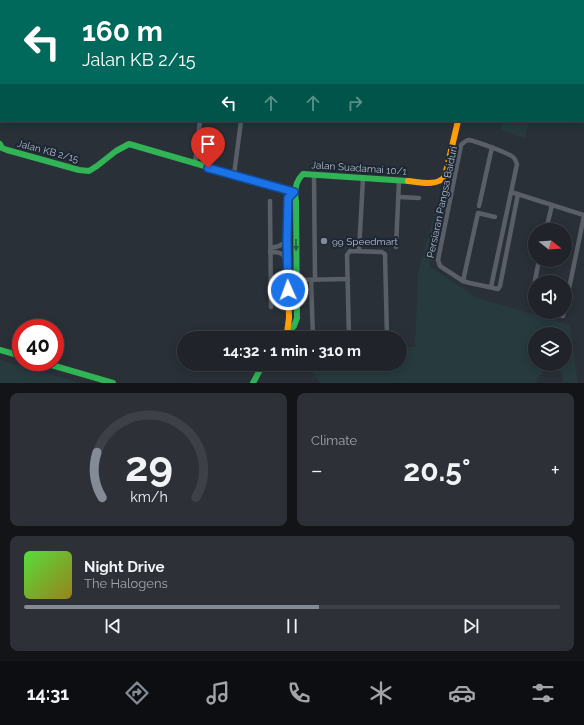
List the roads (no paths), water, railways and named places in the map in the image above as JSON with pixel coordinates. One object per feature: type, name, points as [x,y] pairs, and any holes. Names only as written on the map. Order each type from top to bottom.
[{"type":"street","points":[[195,164],[200,122]]},
{"type":"street","points":[[234,175],[241,122]]},
{"type":"street","name":"Jalan Suadamai 10/1","points":[[287,331],[289,318],[287,262],[288,198],[294,192],[297,180],[303,174],[363,181],[438,183],[444,179],[458,122]]},
{"type":"street","name":"Persiaran Pangsa Baiduri","points":[[511,192],[516,164],[515,158],[492,147],[469,140],[464,142],[461,145],[438,260],[440,266],[464,281],[498,289],[500,286],[518,194]]},
{"type":"street","name":"Jalan KB 2/15","points":[[0,144],[2,148],[7,150],[80,170],[89,171],[129,144],[294,192]]},
{"type":"street","points":[[479,206],[492,147]]},
{"type":"street","points":[[313,331],[312,281],[314,175]]},
{"type":"street","points":[[359,251],[363,181]]},
{"type":"street","points":[[396,247],[399,183]]},
{"type":"street","points":[[289,331],[294,326],[297,318],[296,201],[294,192]]},
{"type":"street","points":[[491,287],[511,192],[584,215],[572,275]]},
{"type":"street","points":[[398,196],[419,198]]},
{"type":"street","points":[[270,201],[271,307]]},
{"type":"street","points":[[548,223],[552,205]]},
{"type":"street","points":[[464,281],[478,213],[495,217]]},
{"type":"street","points":[[270,250],[281,246],[287,240]]},
{"type":"street","points":[[270,250],[281,253],[285,256],[287,262]]},
{"type":"street","points":[[349,331],[347,255],[350,251],[377,251],[385,254],[387,331]]},
{"type":"street","points":[[296,280],[312,281],[348,279]]},
{"type":"street","points":[[0,350],[12,353]]},
{"type":"street","points":[[64,369],[113,383]]},
{"type":"street","points":[[253,383],[259,371]]},
{"type":"place","name":"99 Speedmart","points":[[324,241]]}]
